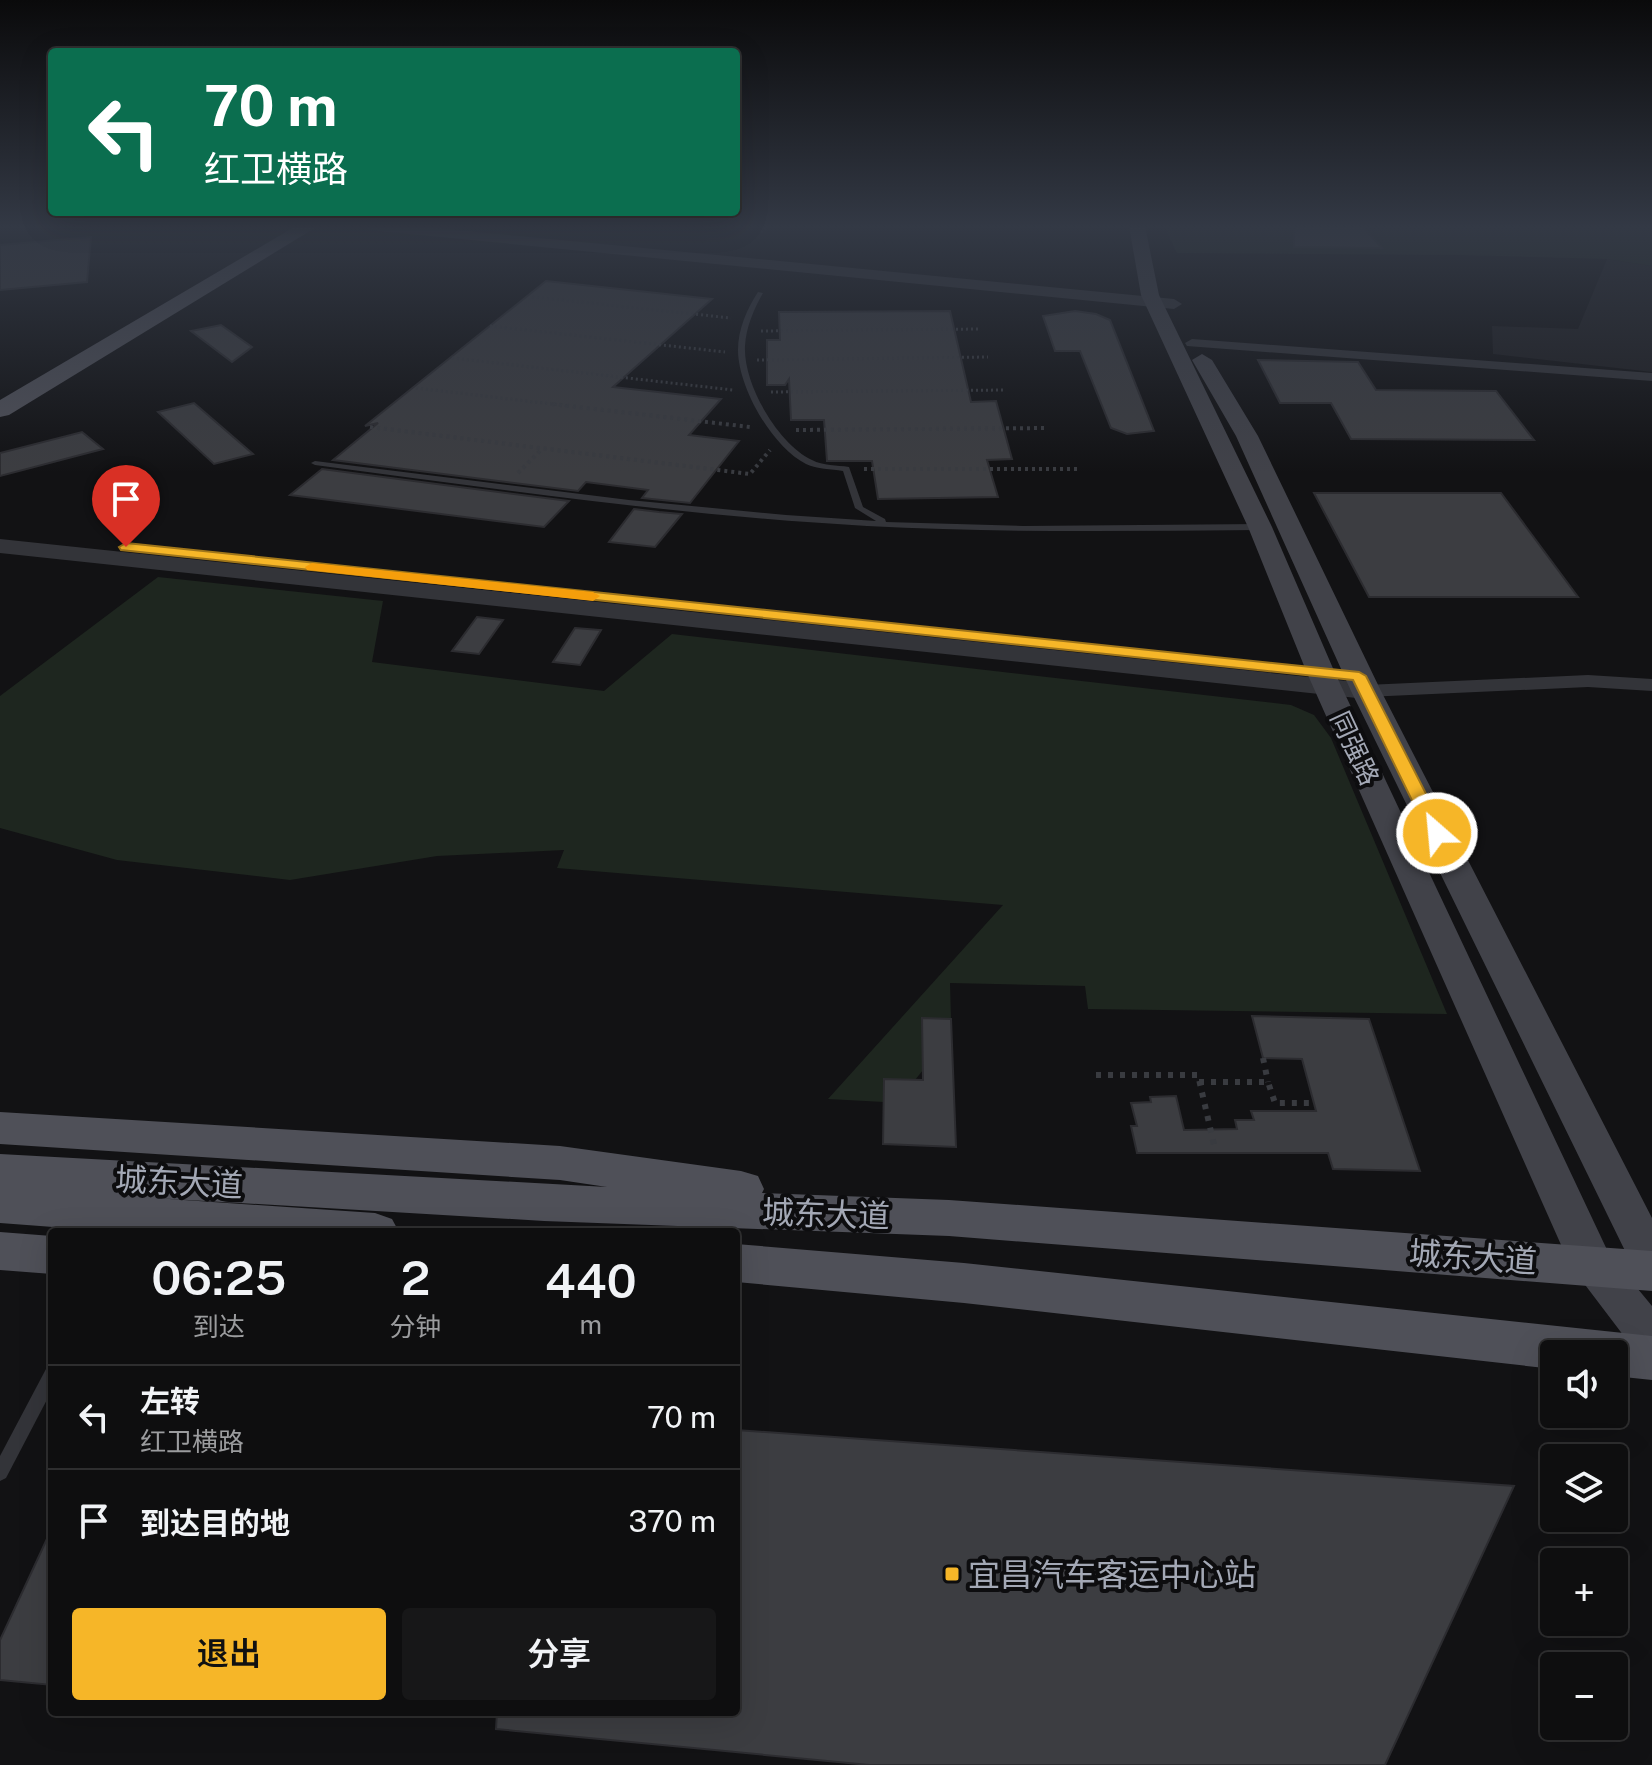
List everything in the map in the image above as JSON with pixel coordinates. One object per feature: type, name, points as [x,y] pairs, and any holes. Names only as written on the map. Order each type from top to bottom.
[{"type":"main road","points":[[0,386],[134,308]]},
{"type":"main road","points":[[0,410],[171,308]]},
{"type":"main road","name":"同强路","points":[[1166,308],[1324,681],[1592,1265],[1652,1339]]},
{"type":"main road","name":"同强路","points":[[1168,308],[1247,436],[1362,683],[1652,1261]]},
{"type":"main road","points":[[0,1128],[560,1163],[949,1218]]},
{"type":"main road","name":"城东大道","points":[[0,1171],[544,1203],[949,1218],[1652,1271]]},
{"type":"main road","name":"城东大道","points":[[0,1205],[319,1228]]},
{"type":"main road","points":[[0,1251],[48,1255]]},
{"type":"main road","name":"城东大道","points":[[740,1263],[964,1283],[1540,1346]]},
{"type":"main road","points":[[740,1288],[964,1283]]},
{"type":"main road","name":"城东大道","points":[[1628,1356],[1652,1358]]},
{"type":"street","points":[[1192,343],[1652,377]]},
{"type":"street","points":[[0,534],[1324,681]]},
{"type":"street","points":[[0,546],[1324,681],[1588,681],[1652,685]]},
{"type":"lane","points":[[753,308],[744,331],[742,357],[746,379],[777,434],[810,463],[846,469],[859,508],[891,524]]},
{"type":"lane","points":[[315,463],[602,500],[831,520],[1024,529],[1260,527]]},
{"type":"lane","points":[[831,520],[859,508]]},
{"type":"lane","points":[[0,1473],[48,1382]]},
{"type":"path","points":[[639,308],[748,320]]},
{"type":"path","points":[[490,326],[742,357],[988,357]]},
{"type":"path","points":[[744,331],[980,329]]},
{"type":"path","points":[[416,388],[777,434],[1047,428]]},
{"type":"path","points":[[370,427],[750,474],[777,434]]},
{"type":"path","points":[[504,487],[543,449]]},
{"type":"path","points":[[846,469],[1079,469]]},
{"type":"path","points":[[1263,1058],[1275,1103],[1314,1103]]},
{"type":"path","points":[[1096,1075],[1198,1075],[1215,1149]]},
{"type":"path","points":[[1199,1082],[1268,1082]]},
{"type":"shaded area","points":[[1587,308],[1652,308],[1652,372],[1493,354],[1492,326],[1578,329]]},
{"type":"shaded area","points":[[158,577],[383,601],[372,662],[604,691],[672,634],[1291,705],[1314,715],[1331,738],[1447,1014],[1088,1009],[1085,986],[950,983],[951,1019],[922,1019],[923,1070],[915,1080],[884,1080],[884,1102],[828,1099],[1003,905],[557,868],[564,850],[437,856],[290,880],[117,860],[0,828],[0,696]]},
{"type":"building","points":[[512,308],[701,308],[613,387],[721,399],[689,435],[739,441],[690,503],[642,498],[648,490],[586,482],[578,491],[333,460],[378,423],[365,426]]},
{"type":"building","points":[[950,311],[971,402],[996,401],[1012,459],[987,460],[998,497],[878,499],[872,461],[827,461],[824,420],[791,420],[789,379],[785,385],[767,385],[767,340],[780,340],[779,312]]},
{"type":"building","points":[[1075,311],[1110,320],[1154,431],[1127,434],[1111,428],[1080,351],[1055,351],[1043,316]]},
{"type":"building","points":[[221,325],[252,347],[232,362],[191,331]]},
{"type":"building","points":[[1258,360],[1358,362],[1376,390],[1496,391],[1534,440],[1351,439],[1331,403],[1280,403]]},
{"type":"building","points":[[194,403],[253,454],[214,464],[158,412]]},
{"type":"building","points":[[82,432],[103,449],[0,476],[0,453]]},
{"type":"building","points":[[322,469],[569,501],[544,527],[290,495]]},
{"type":"building","points":[[1314,493],[1501,493],[1578,597],[1369,597]]},
{"type":"building","points":[[634,509],[682,514],[655,547],[609,542]]},
{"type":"building","points":[[477,617],[503,620],[479,654],[452,651]]},
{"type":"building","points":[[575,628],[601,630],[580,665],[553,662]]},
{"type":"building","points":[[1252,1016],[1369,1019],[1420,1171],[1333,1169],[1328,1153],[1137,1153],[1131,1126],[1137,1126],[1131,1103],[1151,1102],[1150,1097],[1176,1096],[1184,1130],[1237,1129],[1235,1120],[1254,1120],[1251,1111],[1316,1111],[1302,1059],[1263,1058]]},
{"type":"building","points":[[922,1018],[951,1019],[956,1147],[883,1144],[884,1079],[923,1080]]},
{"type":"building","points":[[740,1430],[1514,1486],[1385,1765],[869,1765],[496,1729],[497,1716],[740,1716]]},
{"type":"building","points":[[48,1537],[48,1685],[0,1680],[0,1640]]},
{"type":"slow traffic","points":[[312,567],[593,596]]},
{"type":"place","name":"宜昌汽车客运中心站","points":[[952,1574]]},
{"type":"route","points":[[126,547],[1359,676],[1437,833]]}]
